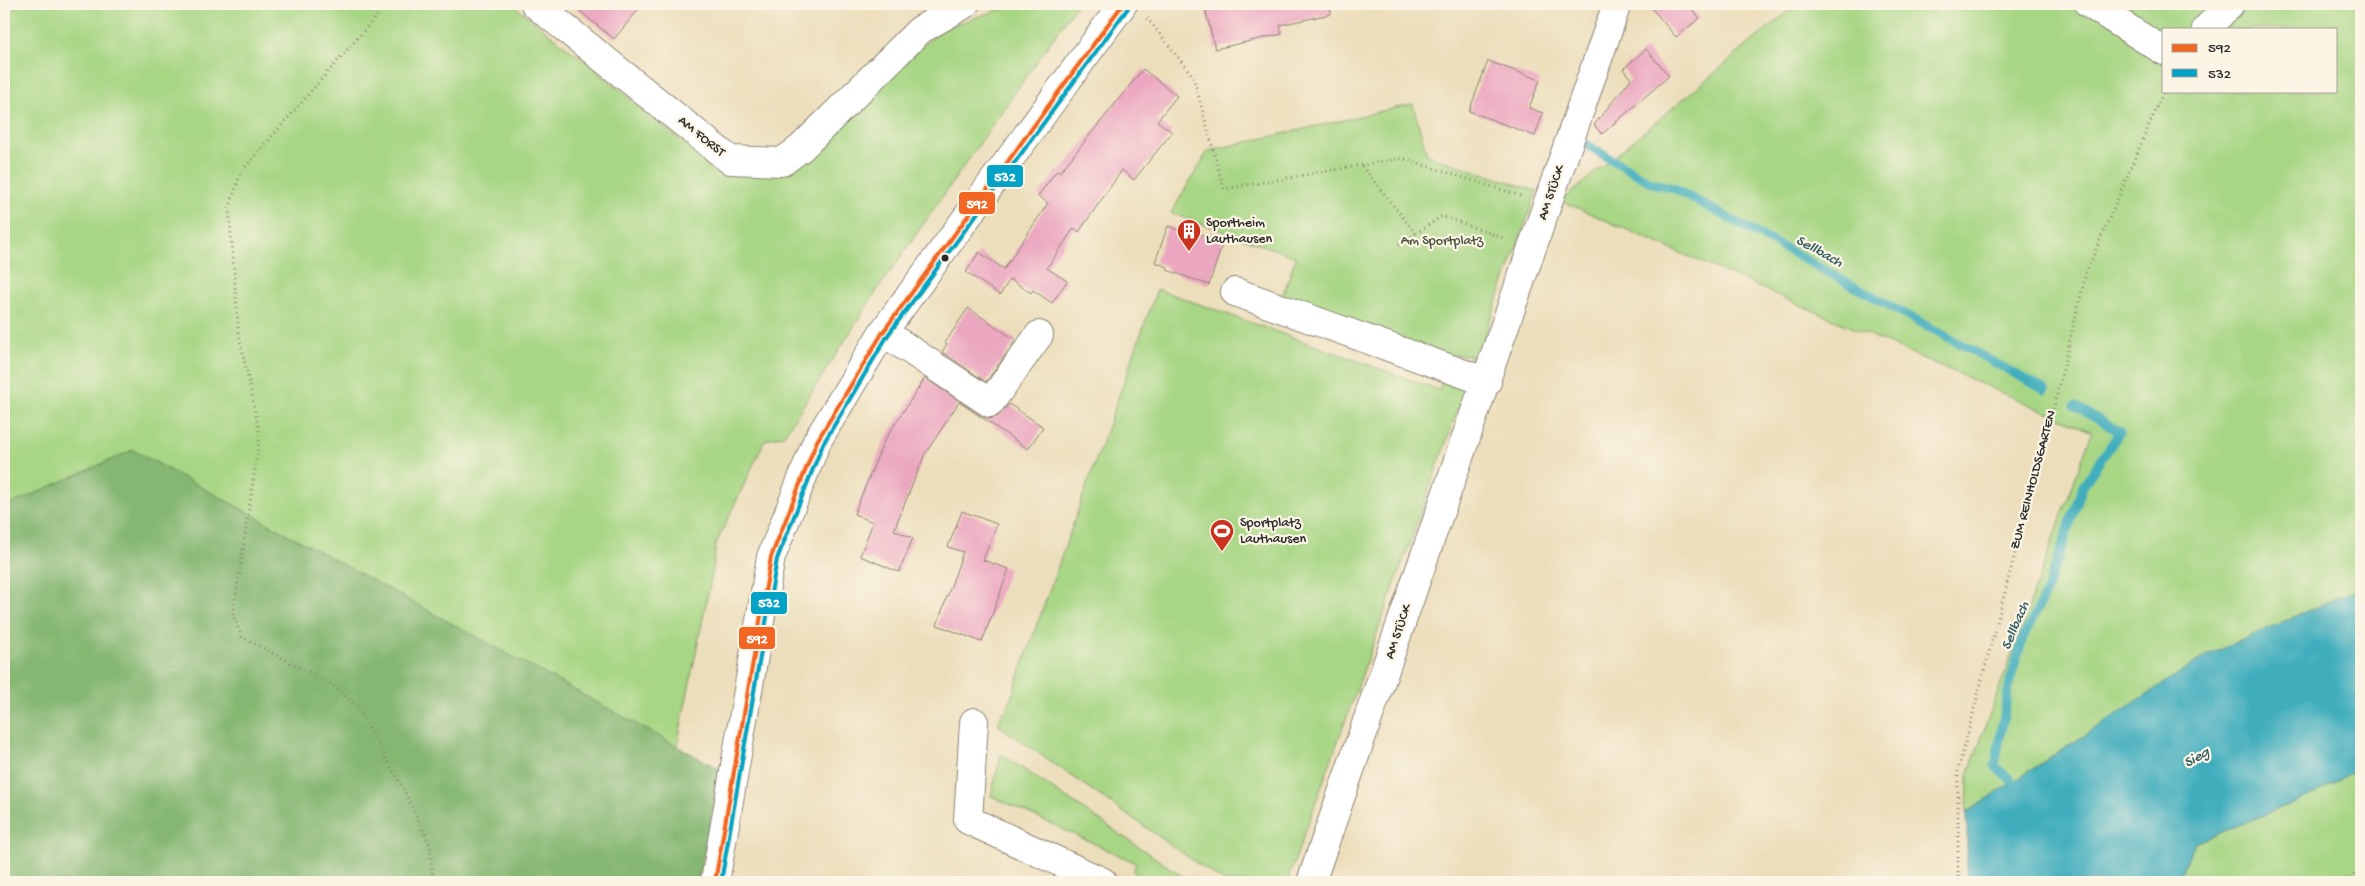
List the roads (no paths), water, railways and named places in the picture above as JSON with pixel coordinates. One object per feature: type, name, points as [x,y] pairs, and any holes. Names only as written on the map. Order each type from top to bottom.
[{"type":"street","name":"AM FORST","points":[[536,4],[730,160],[782,162],[800,148],[920,30],[965,4]]},
{"type":"street","name":"AM STÜCK","points":[[1311,882],[1487,382],[1617,4]]},
{"type":"street","points":[[2089,4],[2162,50]]},
{"type":"street","points":[[2207,28],[2230,4]]},
{"type":"street","points":[[715,882],[770,557],[817,441],[883,332],[1132,7]]},
{"type":"street","points":[[1235,292],[1487,382]]},
{"type":"street","points":[[883,332],[990,403],[1039,335]]},
{"type":"street","points":[[974,722],[968,820],[1103,882]]},
{"type":"water","name":"Sieg","points":[[2361,587],[2361,767],[2315,794],[2195,843],[2177,882],[1967,882],[1967,812],[2204,657]]},
{"type":"waterway","name":"Sellbach","points":[[1580,141],[1652,183],[1673,188],[2045,390]]},
{"type":"waterway","name":"Sellbach","points":[[2020,791],[1995,766],[2010,681],[2023,638],[2047,590],[2083,486],[2120,432],[2075,406]]},
{"type":"place","name":"Sportheim Lauthausen","points":[[1189,252]]},
{"type":"place","name":"Sportplatz Lauthausen","points":[[1222,552]]},
{"type":"park label","name":"Am Sportplatz","points":[[1442,241]]}]
